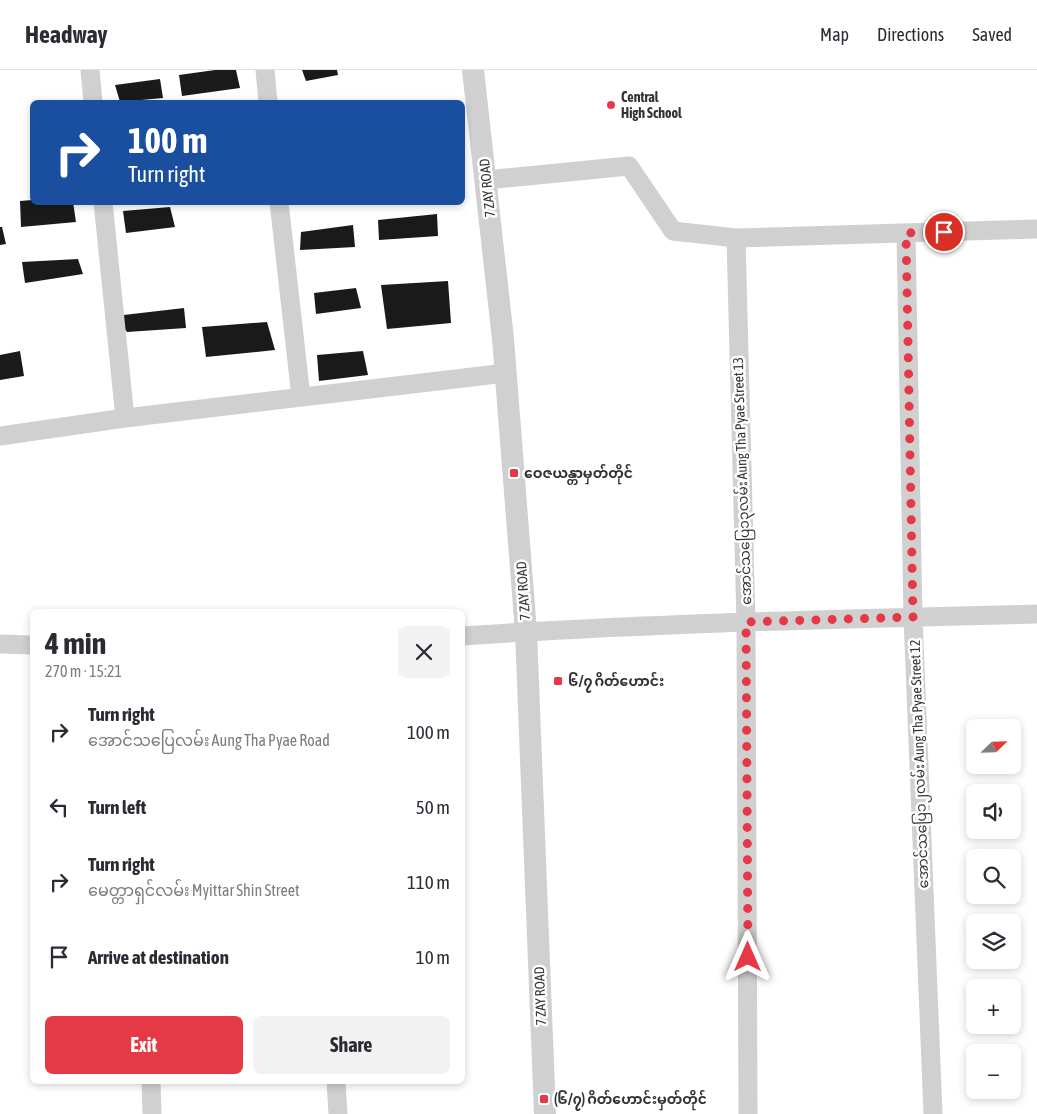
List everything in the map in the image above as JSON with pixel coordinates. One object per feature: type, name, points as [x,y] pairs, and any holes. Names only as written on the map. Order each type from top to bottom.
[{"type":"street","points":[[90,70],[93,100]]},
{"type":"street","points":[[265,70],[268,100]]},
{"type":"street","name":"7 ZAY ROAD","points":[[474,70],[504,339],[526,632],[545,1114]]},
{"type":"street","points":[[486,180],[629,166],[674,230],[736,238],[1037,229]]},
{"type":"street","points":[[103,205],[125,418]]},
{"type":"street","points":[[279,205],[301,397]]},
{"type":"street","name":"အောင်သပြေ၁၂လမ်း Aung Tha Pyae Street 12","points":[[906,233],[913,617],[933,1114]]},
{"type":"street","name":"အောင်သပြေ၁၃လမ်း Aung Tha Pyae Street 13","points":[[736,238],[746,622],[748,1114]]},
{"type":"street","points":[[0,436],[125,418],[506,373]]},
{"type":"street","points":[[465,636],[746,622],[1037,614]]},
{"type":"street","points":[[0,644],[30,645]]},
{"type":"street","points":[[152,1084],[152,1114]]},
{"type":"street","points":[[336,1084],[338,1114]]},
{"type":"building","points":[[215,70],[236,70],[240,88],[182,96],[179,75]]},
{"type":"building","points":[[302,70],[337,70],[338,75],[306,81]]},
{"type":"building","points":[[160,79],[163,98],[119,100],[115,85]]},
{"type":"building","points":[[30,200],[30,205],[73,205],[76,222],[21,227],[20,201]]},
{"type":"building","points":[[170,207],[175,227],[126,233],[123,211]]},
{"type":"building","points":[[437,214],[438,236],[379,240],[378,220]]},
{"type":"building","points":[[353,225],[355,247],[300,250],[301,232]]},
{"type":"building","points":[[0,227],[2,227],[6,244],[0,245]]},
{"type":"building","points":[[78,259],[83,274],[25,283],[22,262]]},
{"type":"building","points":[[448,281],[451,323],[387,329],[381,285]]},
{"type":"building","points":[[356,288],[361,308],[316,314],[314,293]]},
{"type":"building","points":[[184,308],[186,328],[127,332],[115,316]]},
{"type":"building","points":[[267,322],[275,350],[206,357],[202,327]]},
{"type":"building","points":[[20,351],[24,376],[0,380],[0,355]]},
{"type":"building","points":[[363,351],[368,375],[319,381],[317,355]]},
{"type":"place","name":"Central High School","points":[[611,105]]},
{"type":"place","name":"ဝေဇယန္တာမှတ်တိုင်","points":[[514,473]]},
{"type":"place","name":"၆/၇ ဂိတ်ဟောင်း","points":[[558,681]]},
{"type":"place","name":"(၆/၇) ဂိတ်ဟောင်းမှတ်တိုင်","points":[[544,1099]]},
{"type":"route","points":[[748,957],[746,622],[913,617],[906,233],[944,232]]}]
